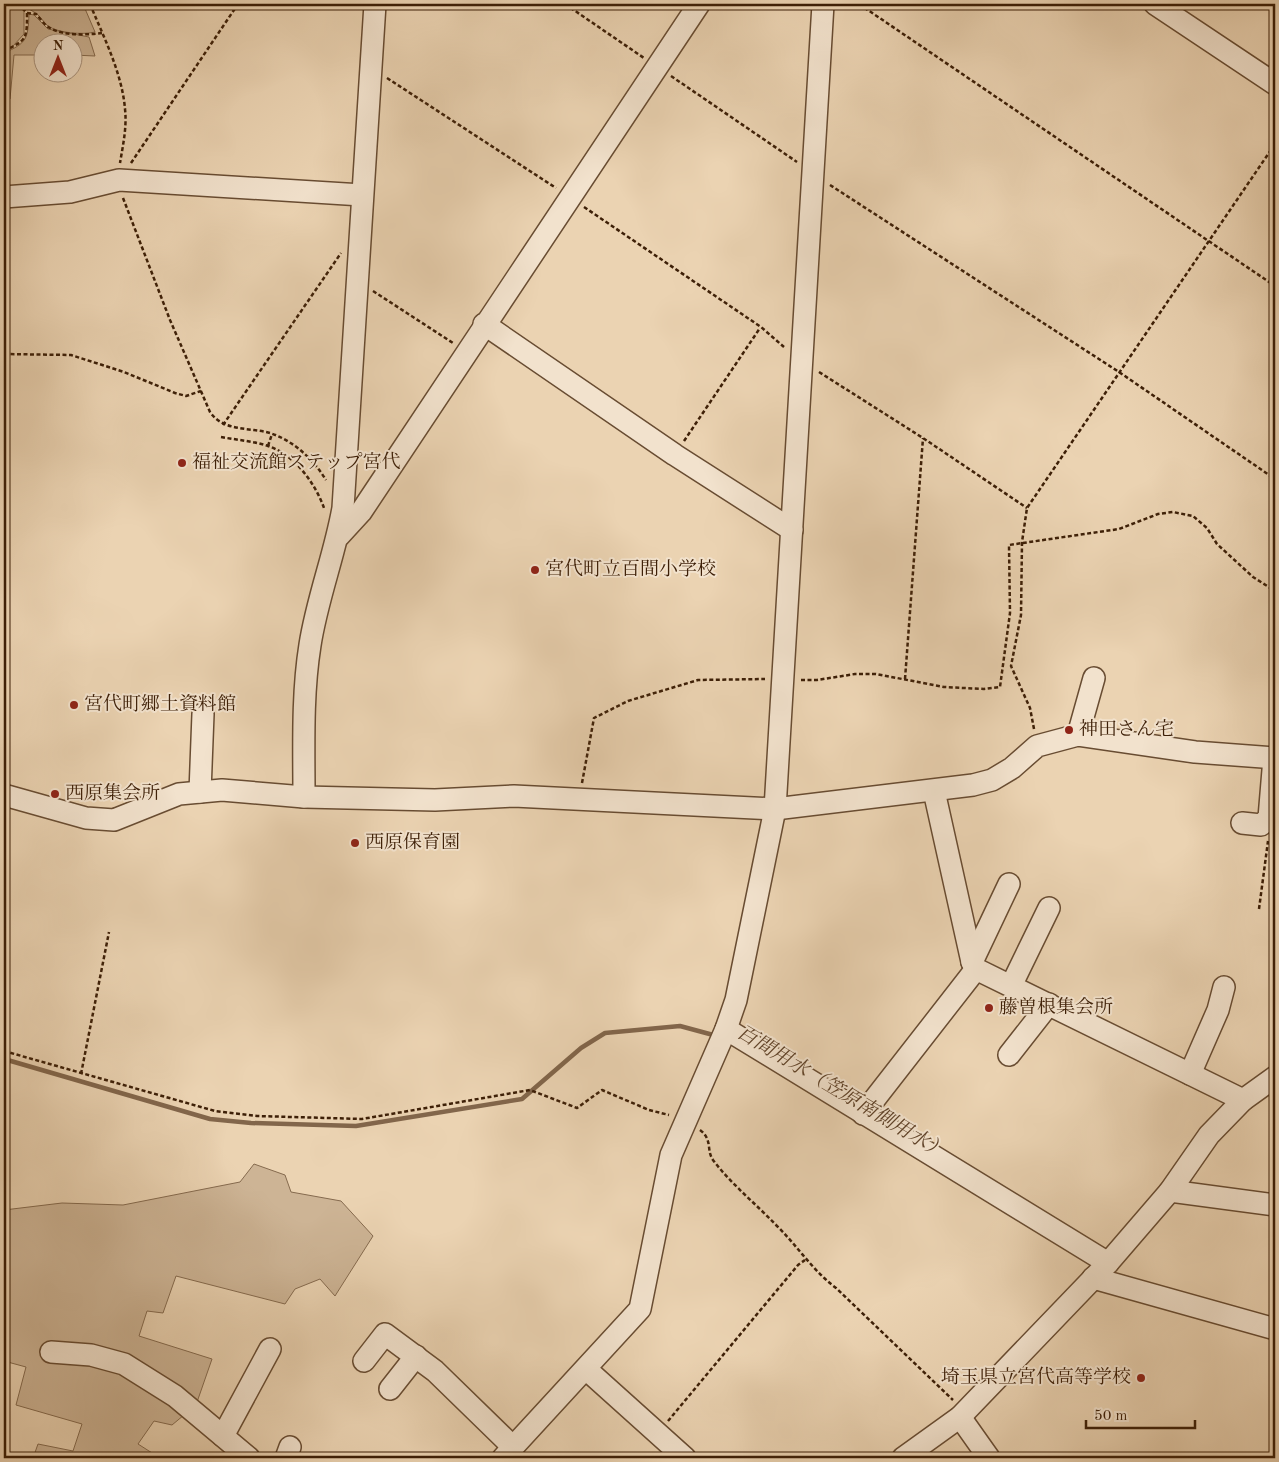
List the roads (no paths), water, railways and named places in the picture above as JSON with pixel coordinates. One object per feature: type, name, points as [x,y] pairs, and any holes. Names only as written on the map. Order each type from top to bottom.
[{"type":"street","points":[[304,797],[305,708],[310,644],[344,508],[356,286],[375,4]]},
{"type":"street","points":[[338,536],[360,512],[699,4]]},
{"type":"street","points":[[364,1361],[385,1334],[435,1371],[508,1453],[640,1308],[671,1155],[726,1029],[736,1000],[775,809],[800,360],[823,4]]},
{"type":"street","points":[[1155,4],[1275,84]]},
{"type":"street","points":[[4,197],[70,192],[119,180],[362,195]]},
{"type":"street","points":[[484,324],[675,455],[792,530]]},
{"type":"street","points":[[1078,735],[1094,678]]},
{"type":"street","points":[[200,792],[203,714]]},
{"type":"street","points":[[4,795],[86,818],[114,820],[179,794],[222,790],[304,797],[435,800],[514,796],[775,809],[973,786],[992,780],[1012,768],[1037,746],[1078,735],[1195,752],[1275,758],[1269,818],[1261,825],[1242,823]]},
{"type":"street","points":[[934,791],[974,965],[1011,986],[1243,1100]]},
{"type":"street","points":[[863,1114],[974,965],[1009,884]]},
{"type":"street","points":[[1011,986],[1049,908]]},
{"type":"street","points":[[1190,1074],[1218,1010],[1224,987]]},
{"type":"street","points":[[1009,1055],[1049,1004]]},
{"type":"street","points":[[726,1029],[1108,1263]]},
{"type":"street","points":[[903,1458],[962,1414],[1108,1263],[1170,1191],[1208,1135],[1243,1100],[1275,1078]]},
{"type":"street","points":[[1170,1191],[1275,1205]]},
{"type":"street","points":[[1093,1278],[1275,1329]]},
{"type":"street","points":[[224,1436],[270,1349]]},
{"type":"street","points":[[51,1352],[90,1355],[124,1364],[175,1396],[249,1458]]},
{"type":"street","points":[[390,1390],[416,1356]]},
{"type":"street","points":[[586,1369],[685,1458]]},
{"type":"street","points":[[962,1414],[989,1458]]},
{"type":"waterway","name":"百間用水（笠原南側用水）","points":[[4,1059],[210,1119],[251,1123],[356,1126],[522,1099],[581,1048],[605,1033],[680,1026],[717,1036]]},
{"type":"place","name":"福祉交流館ステップ宮代","points":[[182,463]]},
{"type":"place","name":"宮代町立百間小学校","points":[[535,570]]},
{"type":"place","name":"宮代町郷土資料館","points":[[74,705]]},
{"type":"place","name":"神田さん宅","points":[[1069,730]]},
{"type":"place","name":"西原集会所","points":[[55,794]]},
{"type":"place","name":"西原保育園","points":[[355,843]]},
{"type":"place","name":"藤曽根集会所","points":[[989,1008]]},
{"type":"place","name":"埼玉県立宮代高等学校","points":[[1141,1378]]}]
